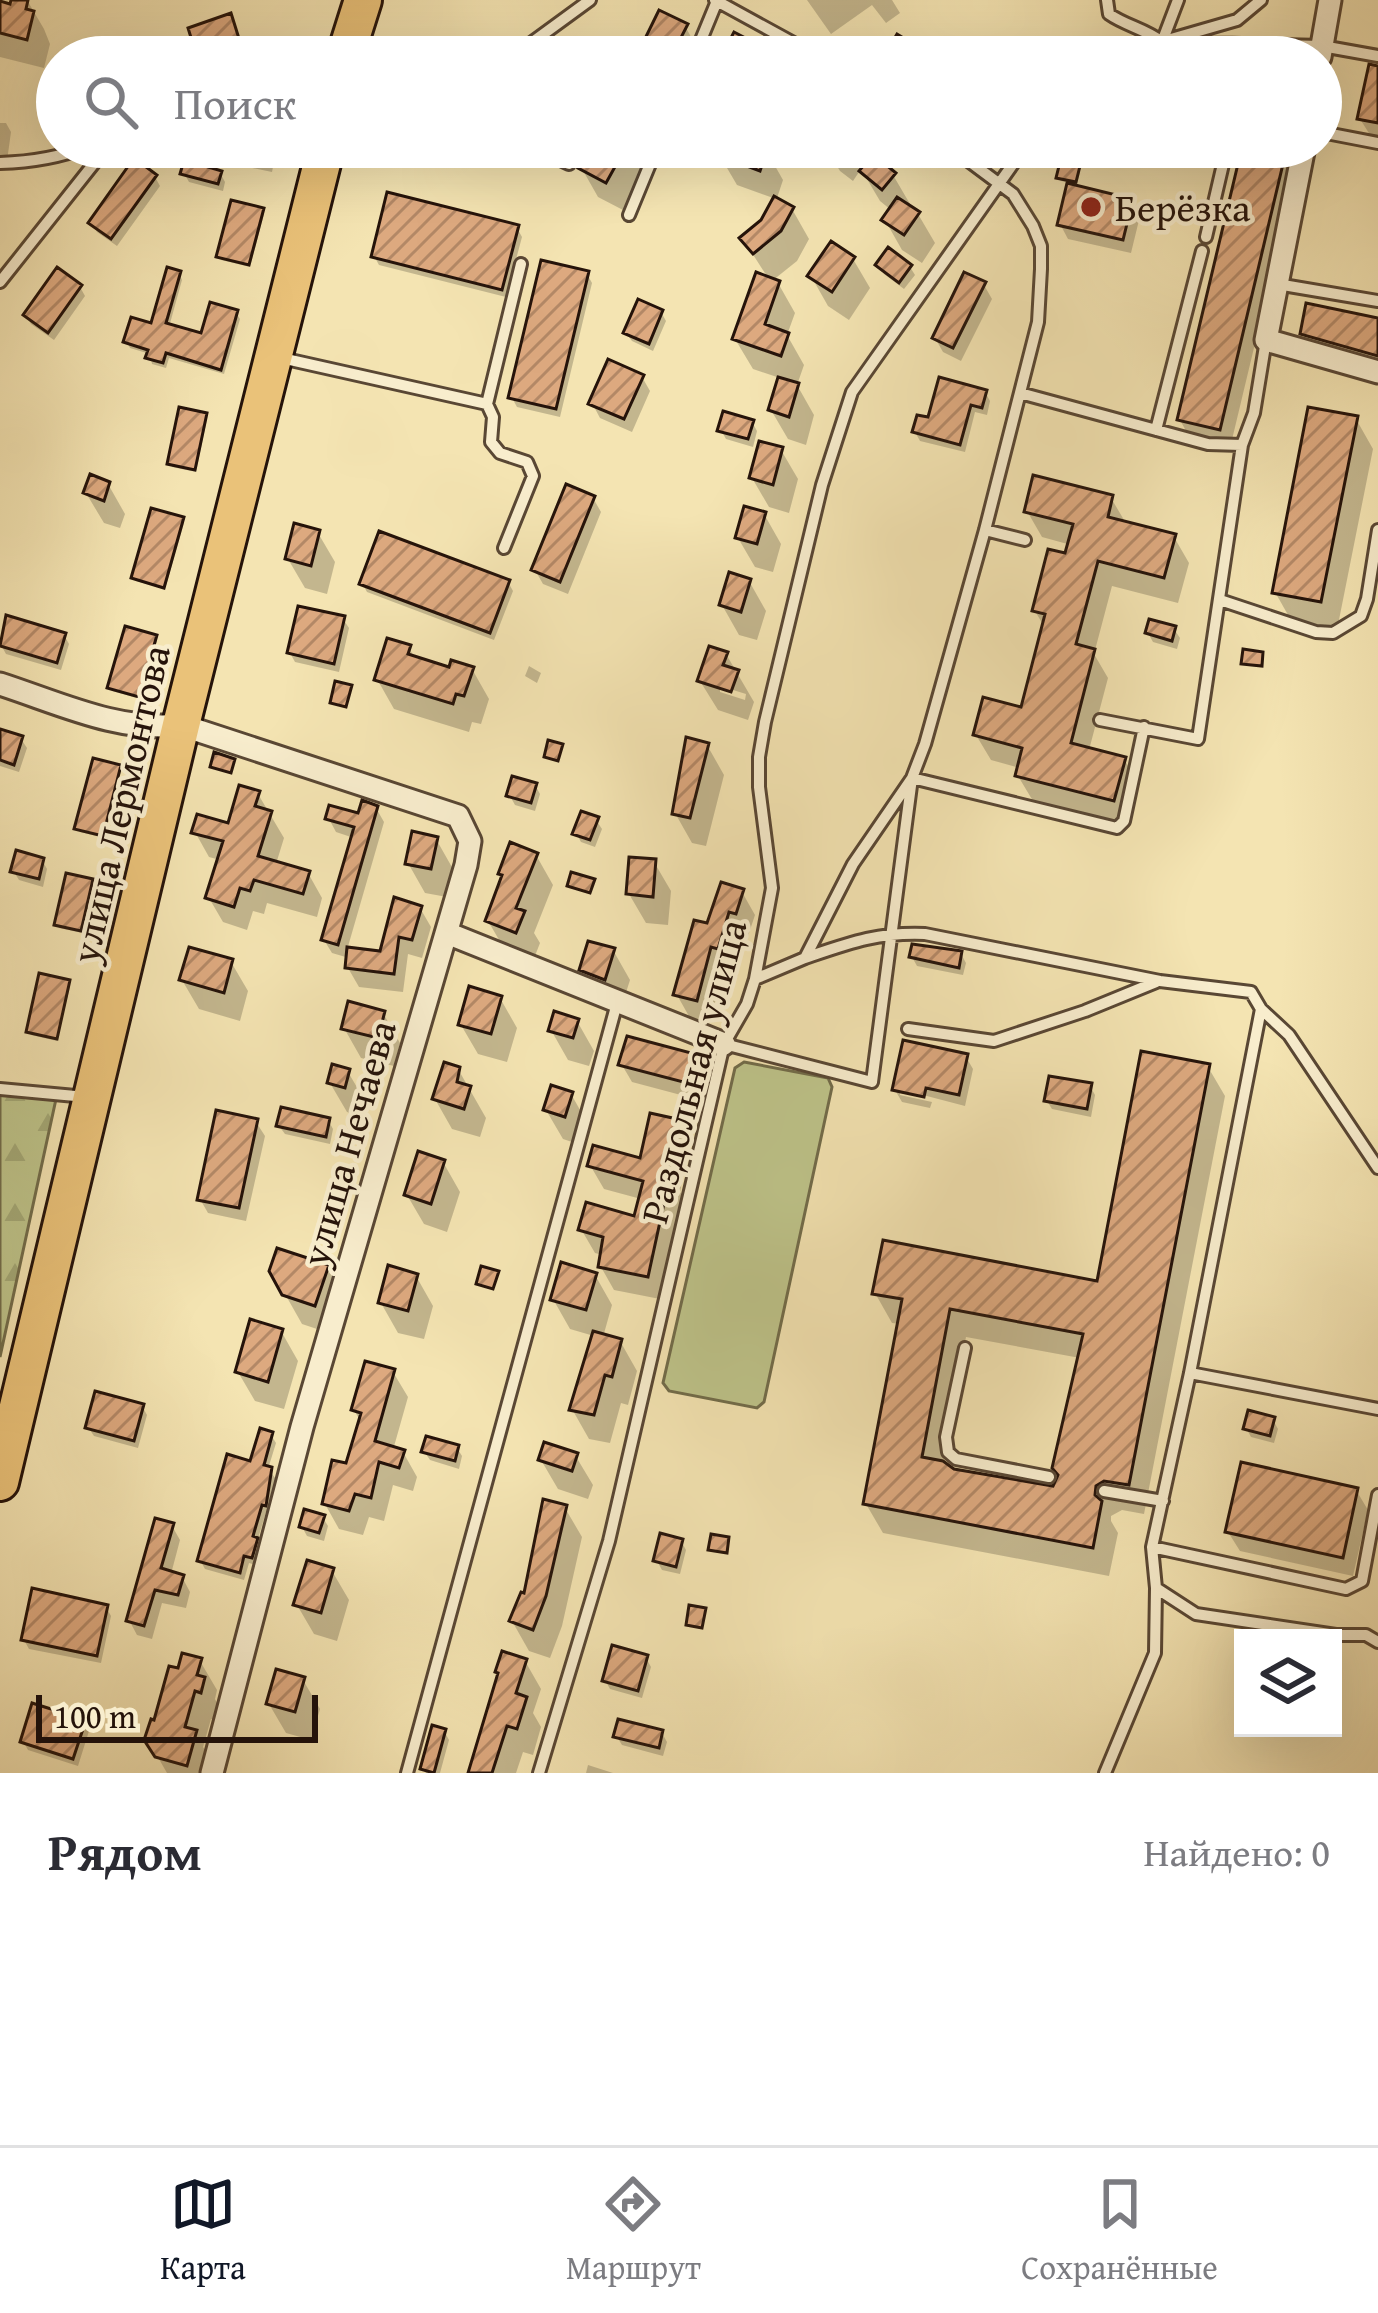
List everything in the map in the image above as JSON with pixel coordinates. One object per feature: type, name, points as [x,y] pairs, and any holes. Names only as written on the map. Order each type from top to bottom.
[{"type":"main road","points":[[347,36],[363,0]]},
{"type":"main road","name":"улица Лермонтова","points":[[0,1482],[181,724],[321,168]]},
{"type":"street","points":[[1324,36],[1330,0]]},
{"type":"street","points":[[1300,168],[1266,340],[1378,372]]},
{"type":"street","name":"улица Нечаева","points":[[0,683],[125,725],[181,724],[458,816],[470,841],[302,1427],[212,1773]]},
{"type":"street","points":[[447,933],[724,1044]]},
{"type":"lane","points":[[541,36],[590,0]]},
{"type":"lane","points":[[702,36],[716,0],[781,36]]},
{"type":"lane","points":[[1107,0],[1109,14],[1153,36]]},
{"type":"lane","points":[[1164,36],[1178,0]]},
{"type":"lane","points":[[1182,36],[1237,20],[1261,0]]},
{"type":"lane","points":[[1342,53],[1378,56]]},
{"type":"lane","points":[[1342,136],[1378,142]]},
{"type":"lane","points":[[0,163],[36,160]]},
{"type":"lane","points":[[0,282],[90,168]]},
{"type":"lane","points":[[629,215],[648,168]]},
{"type":"lane","points":[[724,1044],[872,1082],[912,778],[986,530],[1038,322],[1041,246],[1024,210],[979,168]]},
{"type":"lane","name":"Раздольная улица","points":[[539,1773],[609,1541],[724,1044],[755,979],[772,888],[759,757],[828,467],[852,392],[1011,168]]},
{"type":"lane","points":[[1207,237],[1222,168]]},
{"type":"lane","points":[[1156,430],[1202,251]]},
{"type":"lane","points":[[504,548],[533,476],[527,462],[500,452],[491,442],[493,417],[488,404],[521,263]]},
{"type":"lane","points":[[1277,284],[1378,301]]},
{"type":"lane","points":[[1100,720],[1198,739],[1242,445],[1254,413],[1266,340]]},
{"type":"lane","points":[[274,356],[488,404]]},
{"type":"lane","points":[[1019,393],[1208,444],[1242,445]]},
{"type":"lane","points":[[986,530],[1025,540]]},
{"type":"lane","points":[[1220,601],[1316,632],[1333,633],[1360,616],[1378,530]]},
{"type":"lane","points":[[912,778],[1117,828],[1124,821],[1144,727]]},
{"type":"lane","points":[[805,958],[853,864],[912,778]]},
{"type":"lane","points":[[755,979],[850,942],[892,932],[926,934],[1160,980],[1250,992],[1289,1035],[1378,1168]]},
{"type":"lane","points":[[908,1029],[994,1041],[1160,980]]},
{"type":"lane","points":[[407,1773],[617,1003]]},
{"type":"lane","points":[[1105,1773],[1156,1653],[1152,1547],[1261,1009]]},
{"type":"lane","points":[[0,1089],[93,1098]]},
{"type":"lane","points":[[965,1348],[946,1438],[948,1452],[956,1459],[1049,1477]]},
{"type":"lane","points":[[1190,1373],[1378,1408]]},
{"type":"lane","points":[[1104,1491],[1163,1501]]},
{"type":"lane","points":[[1152,1547],[1346,1589],[1362,1581],[1378,1495]]},
{"type":"lane","points":[[1156,1588],[1196,1614],[1336,1635],[1366,1635],[1378,1642]]},
{"type":"green space","points":[[744,1062],[828,1078],[832,1087],[764,1402],[757,1408],[669,1391],[663,1383],[735,1068]]},
{"type":"green space","points":[[0,1093],[56,1099],[0,1357]]},
{"type":"building","points":[[11,0],[28,0],[26,9],[34,11],[27,40],[0,33],[0,1],[10,4]]},
{"type":"building","points":[[659,10],[688,24],[682,36],[646,36]]},
{"type":"building","points":[[231,13],[238,36],[190,36],[188,28]]},
{"type":"building","points":[[1369,64],[1378,66],[1378,123],[1357,119]]},
{"type":"building","points":[[127,168],[148,168],[157,175],[111,239],[88,223]]},
{"type":"building","points":[[182,168],[222,171],[218,184],[180,174]]},
{"type":"building","points":[[578,168],[614,168],[606,183]]},
{"type":"building","points":[[890,168],[896,173],[882,190],[859,171]]},
{"type":"building","points":[[1058,168],[1080,168],[1076,182],[1056,178]]},
{"type":"building","points":[[1237,168],[1282,168],[1220,430],[1177,420]]},
{"type":"building","points":[[1067,183],[1133,199],[1123,240],[1057,225]]},
{"type":"building","points":[[387,192],[519,225],[502,290],[371,257]]},
{"type":"building","points":[[774,196],[794,207],[781,231],[753,254],[739,238],[761,220]]},
{"type":"building","points":[[897,197],[920,212],[904,235],[881,220]]},
{"type":"building","points":[[231,200],[264,208],[249,265],[216,257]]},
{"type":"building","points":[[831,241],[855,257],[832,292],[807,276]]},
{"type":"building","points":[[888,247],[912,265],[899,283],[875,265]]},
{"type":"building","points":[[541,260],[589,271],[556,409],[508,398]]},
{"type":"building","points":[[57,267],[82,285],[48,333],[23,315]]},
{"type":"building","points":[[167,267],[181,271],[166,323],[201,333],[210,302],[238,310],[221,370],[166,353],[163,363],[145,358],[148,350],[123,342],[131,317],[151,323]]},
{"type":"building","points":[[756,272],[780,281],[765,324],[789,333],[781,356],[732,339]]},
{"type":"building","points":[[964,272],[986,282],[953,348],[932,338]]},
{"type":"building","points":[[638,299],[663,310],[649,344],[623,333]]},
{"type":"building","points":[[1306,303],[1378,318],[1378,356],[1300,334]]},
{"type":"building","points":[[608,359],[644,375],[624,419],[588,404]]},
{"type":"building","points":[[778,377],[799,383],[789,417],[768,410]]},
{"type":"building","points":[[939,377],[987,390],[982,408],[971,405],[960,445],[912,432],[917,415],[928,417]]},
{"type":"building","points":[[179,407],[207,413],[195,470],[167,464]]},
{"type":"building","points":[[1308,407],[1358,416],[1321,602],[1272,593]]},
{"type":"building","points":[[723,411],[754,420],[748,439],[717,431]]},
{"type":"building","points":[[759,441],[783,447],[773,485],[749,478]]},
{"type":"building","points":[[90,474],[110,482],[104,501],[83,493]]},
{"type":"building","points":[[1033,475],[1113,495],[1108,517],[1176,534],[1164,578],[1098,561],[1076,644],[1095,649],[1071,743],[1126,757],[1114,801],[1015,776],[1022,748],[973,735],[983,697],[1021,707],[1045,614],[1032,611],[1048,549],[1065,553],[1073,524],[1024,512]]},
{"type":"building","points":[[566,484],[595,496],[560,582],[531,570]]},
{"type":"building","points":[[744,506],[766,512],[757,544],[735,538]]},
{"type":"building","points":[[151,508],[184,517],[164,588],[131,578]]},
{"type":"building","points":[[294,523],[320,530],[311,566],[285,559]]},
{"type":"building","points":[[379,531],[510,580],[490,633],[359,584]]},
{"type":"building","points":[[729,572],[751,579],[741,612],[719,605]]},
{"type":"building","points":[[298,606],[345,616],[334,664],[287,653]]},
{"type":"building","points":[[6,615],[66,633],[57,663],[0,646]]},
{"type":"building","points":[[1149,619],[1176,626],[1172,641],[1145,633]]},
{"type":"building","points":[[125,626],[157,635],[139,697],[107,688]]},
{"type":"building","points":[[387,638],[411,645],[408,654],[449,667],[451,660],[474,667],[464,696],[456,694],[453,704],[374,680]]},
{"type":"building","points":[[709,646],[728,652],[723,665],[739,670],[731,692],[697,681]]},
{"type":"building","points":[[1243,649],[1263,652],[1262,666],[1241,664]]},
{"type":"building","points":[[335,681],[352,685],[346,707],[330,703]]},
{"type":"building","points":[[0,729],[23,736],[14,765],[0,760]]},
{"type":"building","points":[[686,737],[709,743],[690,818],[672,814]]},
{"type":"building","points":[[548,740],[563,744],[558,761],[544,757]]},
{"type":"building","points":[[214,752],[235,759],[231,773],[210,767]]},
{"type":"building","points":[[93,758],[121,765],[103,836],[74,829]]},
{"type":"building","points":[[512,776],[537,783],[531,803],[506,796]]},
{"type":"building","points":[[239,785],[260,791],[255,806],[272,811],[258,856],[310,871],[303,894],[254,880],[250,891],[240,888],[234,907],[205,898],[223,841],[191,833],[197,814],[228,823]]},
{"type":"building","points":[[362,800],[378,806],[338,945],[321,940],[354,827],[325,819],[329,805],[358,813]]},
{"type":"building","points":[[581,811],[599,817],[590,840],[572,834]]},
{"type":"building","points":[[412,831],[438,837],[431,869],[405,864]]},
{"type":"building","points":[[510,842],[538,853],[516,908],[525,911],[516,933],[485,921]]},
{"type":"building","points":[[16,850],[44,858],[39,879],[10,872]]},
{"type":"building","points":[[629,857],[656,859],[653,897],[626,894]]},
{"type":"building","points":[[571,872],[595,879],[590,893],[567,886]]},
{"type":"building","points":[[66,873],[93,879],[81,931],[54,925]]},
{"type":"building","points":[[721,882],[744,889],[736,914],[729,912],[718,949],[711,947],[697,1001],[673,995],[694,920],[707,923]]},
{"type":"building","points":[[394,897],[422,906],[412,940],[399,937],[394,974],[345,968],[347,947],[380,951]]},
{"type":"building","points":[[588,941],[615,948],[605,980],[579,970]]},
{"type":"building","points":[[912,944],[962,951],[959,968],[909,957]]},
{"type":"building","points":[[189,947],[233,959],[224,993],[179,980]]},
{"type":"building","points":[[39,973],[70,980],[57,1039],[26,1032]]},
{"type":"building","points":[[469,986],[502,996],[491,1034],[458,1025]]},
{"type":"building","points":[[348,1001],[385,1011],[378,1038],[341,1029]]},
{"type":"building","points":[[554,1011],[579,1019],[573,1038],[548,1031]]},
{"type":"building","points":[[627,1036],[695,1054],[687,1083],[618,1065]]},
{"type":"building","points":[[903,1040],[968,1054],[959,1095],[926,1088],[924,1097],[892,1090]]},
{"type":"building","points":[[1141,1051],[1210,1064],[1129,1485],[1104,1481],[1096,1486],[1095,1495],[1102,1501],[1093,1548],[863,1504],[902,1299],[872,1294],[883,1240],[1097,1281]],"holes":[[[950,1309],[1083,1334],[1052,1468],[1058,1475],[1053,1486],[954,1469],[943,1461],[922,1457]]]},
{"type":"building","points":[[444,1062],[460,1067],[457,1082],[471,1086],[464,1109],[432,1099]]},
{"type":"building","points":[[332,1064],[350,1069],[345,1088],[327,1083]]},
{"type":"building","points":[[1049,1076],[1092,1083],[1087,1109],[1044,1101]]},
{"type":"building","points":[[551,1085],[573,1092],[565,1117],[543,1110]]},
{"type":"building","points":[[281,1107],[330,1118],[326,1137],[276,1126]]},
{"type":"building","points":[[216,1110],[258,1119],[239,1208],[197,1200]]},
{"type":"building","points":[[650,1113],[677,1119],[648,1277],[598,1267],[603,1237],[578,1230],[586,1202],[634,1216],[643,1181],[587,1166],[593,1145],[640,1158]]},
{"type":"building","points":[[418,1151],[445,1160],[431,1204],[404,1195]]},
{"type":"building","points":[[277,1248],[329,1265],[315,1306],[282,1295],[269,1271]]},
{"type":"building","points":[[561,1262],[597,1273],[586,1310],[550,1300]]},
{"type":"building","points":[[388,1265],[418,1274],[408,1311],[378,1303]]},
{"type":"building","points":[[481,1266],[499,1271],[493,1289],[476,1284]]},
{"type":"building","points":[[250,1319],[283,1329],[268,1382],[235,1372]]},
{"type":"building","points":[[593,1331],[622,1339],[612,1377],[605,1375],[594,1415],[569,1410]]},
{"type":"building","points":[[365,1361],[395,1369],[375,1441],[405,1450],[399,1468],[379,1462],[371,1498],[355,1494],[349,1511],[322,1504],[332,1460],[346,1463],[361,1413],[351,1410]]},
{"type":"building","points":[[95,1391],[144,1404],[134,1441],[85,1428]]},
{"type":"building","points":[[1248,1410],[1275,1417],[1270,1436],[1243,1429]]},
{"type":"building","points":[[260,1428],[273,1432],[264,1465],[272,1467],[266,1506],[262,1505],[253,1536],[258,1538],[252,1558],[244,1556],[240,1573],[197,1561],[227,1454],[250,1461]]},
{"type":"building","points":[[426,1436],[459,1445],[455,1461],[421,1452]]},
{"type":"building","points":[[544,1442],[578,1453],[572,1471],[538,1460]]},
{"type":"building","points":[[1241,1462],[1358,1488],[1343,1558],[1225,1532]]},
{"type":"building","points":[[543,1499],[567,1505],[546,1596],[533,1630],[509,1621],[524,1593]]},
{"type":"building","points":[[304,1509],[325,1515],[319,1533],[299,1527]]},
{"type":"building","points":[[155,1518],[174,1523],[161,1568],[184,1575],[178,1595],[155,1590],[144,1626],[126,1621]]},
{"type":"building","points":[[660,1533],[683,1539],[676,1567],[653,1561]]},
{"type":"building","points":[[711,1534],[729,1537],[727,1553],[708,1550]]},
{"type":"building","points":[[307,1560],[334,1568],[321,1613],[293,1605]]},
{"type":"building","points":[[32,1588],[108,1605],[97,1656],[21,1640]]},
{"type":"building","points":[[689,1605],[706,1608],[702,1628],[686,1625]]},
{"type":"building","points":[[612,1645],[648,1655],[638,1691],[602,1681]]},
{"type":"building","points":[[502,1651],[527,1659],[516,1693],[527,1697],[517,1729],[507,1726],[492,1773],[468,1773],[498,1673]]},
{"type":"building","points":[[182,1653],[202,1658],[197,1675],[205,1677],[201,1693],[195,1691],[185,1727],[197,1730],[187,1766],[155,1757],[144,1740],[169,1666],[178,1668]]},
{"type":"building","points":[[276,1669],[305,1677],[295,1712],[266,1704]]},
{"type":"building","points":[[32,1703],[86,1720],[73,1759],[20,1742]]},
{"type":"building","points":[[618,1719],[663,1730],[659,1748],[613,1737]]},
{"type":"building","points":[[432,1725],[446,1729],[434,1773],[420,1769]]},
{"type":"place","name":"Берёзка","points":[[1091,207]]}]
